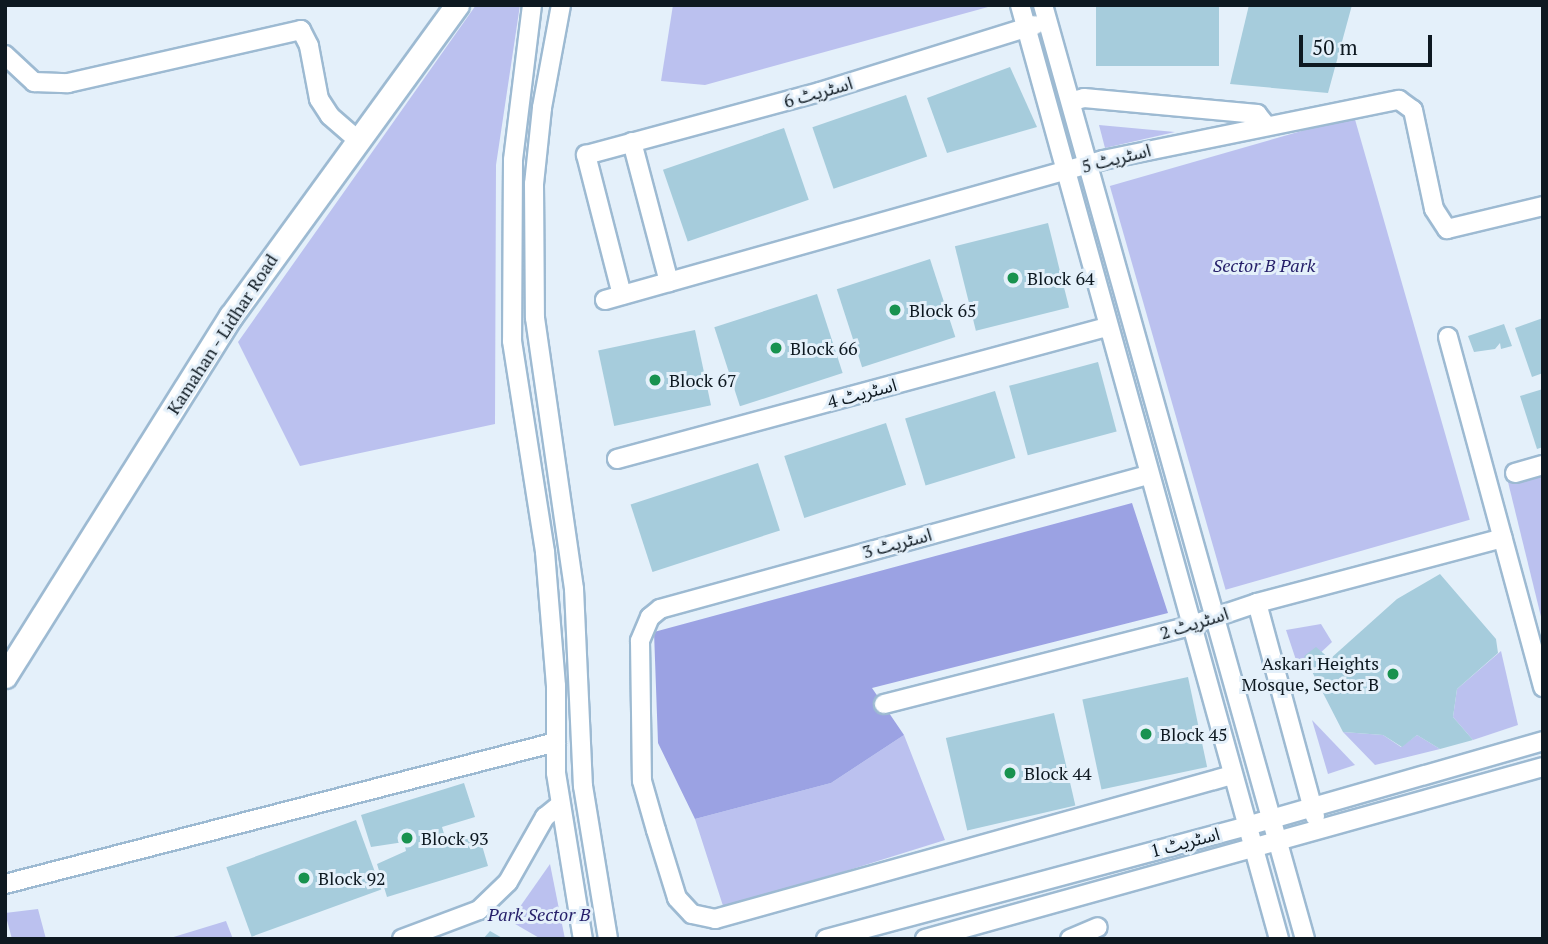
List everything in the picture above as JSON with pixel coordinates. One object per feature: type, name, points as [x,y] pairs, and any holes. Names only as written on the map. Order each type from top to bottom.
[{"type":"main road","name":"Kamahan - Lidhar Road","points":[[5,676],[231,316],[457,5]]},
{"type":"street","points":[[532,5],[517,105],[511,239],[512,341],[551,612],[560,805],[583,939]]},
{"type":"street","points":[[561,5],[542,108],[534,184],[535,318],[546,415],[574,589],[583,786],[608,939]]},
{"type":"street","points":[[1020,5],[1189,626],[1279,939]]},
{"type":"street","points":[[1043,5],[1073,101],[1088,164],[1304,939]]},
{"type":"street","name":"اسٹریٹ 6","points":[[613,298],[586,155],[820,92],[1025,27],[1049,23]]},
{"type":"street","points":[[5,55],[34,82],[68,83],[301,30],[309,46],[319,99],[330,116],[358,140]]},
{"type":"street","points":[[1073,101],[1084,98],[1257,114],[1265,124]]},
{"type":"street","name":"اسٹریٹ 5","points":[[613,298],[1088,164],[1265,124],[1407,102],[1413,110],[1434,209],[1447,229],[1543,206]]},
{"type":"street","points":[[632,142],[669,282]]},
{"type":"street","name":"اسٹریٹ 4","points":[[617,459],[1107,327]]},
{"type":"street","points":[[1448,337],[1543,687]]},
{"type":"street","points":[[524,419],[546,415]]},
{"type":"street","points":[[1515,472],[1543,465]]},
{"type":"street","name":"اسٹریٹ 3","points":[[1148,475],[660,609],[650,617],[640,641],[642,780],[677,898],[703,919],[732,917],[1232,775]]},
{"type":"street","name":"اسٹریٹ 2","points":[[884,704],[1216,619],[1257,603],[1503,538]]},
{"type":"street","points":[[1257,603],[1319,830]]},
{"type":"street","name":"اسٹریٹ 1","points":[[826,939],[1272,820],[1543,741]]},
{"type":"street","points":[[5,884],[556,742]]},
{"type":"street","name":"اسٹریٹ 1","points":[[925,939],[1543,767]]},
{"type":"street","points":[[402,939],[479,910],[508,882],[545,817],[560,805]]},
{"type":"street","points":[[1070,939],[1098,928]]},
{"type":"green space","points":[[476,5],[520,5],[496,165],[495,424],[300,466],[238,342]]},
{"type":"green space","points":[[673,5],[988,7],[705,85],[661,81]]},
{"type":"green space","name":"Sector B Park","points":[[1354,116],[1470,520],[1226,590],[1110,186]]},
{"type":"green space","points":[[1099,125],[1175,132],[1105,148]]},
{"type":"green space","points":[[1543,473],[1543,625],[1508,482]]},
{"type":"green space","points":[[1321,624],[1332,642],[1300,672],[1286,630]]},
{"type":"green space","points":[[1501,651],[1518,725],[1473,740],[1453,717],[1457,689]]},
{"type":"green space","points":[[1312,720],[1355,765],[1328,774]]},
{"type":"green space","points":[[1343,732],[1383,735],[1401,747],[1417,735],[1440,749],[1375,765]]},
{"type":"green space","points":[[904,735],[945,840],[724,909],[695,819],[831,783]]},
{"type":"green space","name":"Park Sector B","points":[[550,864],[565,939],[541,939],[510,921]]},
{"type":"green space","points":[[38,909],[46,939],[12,939],[5,913]]},
{"type":"green space","points":[[226,921],[233,939],[167,939]]},
{"type":"shaded area","points":[[1132,503],[1168,613],[872,688],[904,735],[831,783],[695,819],[658,743],[654,632]]},
{"type":"building","points":[[1096,5],[1219,5],[1219,66],[1096,66]]},
{"type":"building","points":[[1249,5],[1352,5],[1328,93],[1230,84]]},
{"type":"building","points":[[1010,67],[1037,127],[947,153],[927,98]]},
{"type":"building","points":[[906,95],[927,156],[834,189],[812,127]]},
{"type":"building","points":[[784,128],[809,200],[688,242],[663,170]]},
{"type":"building","name":"Block 64","points":[[1048,223],[1069,307],[976,331],[955,246]]},
{"type":"building","name":"Block 65","points":[[930,259],[955,337],[862,367],[837,289]]},
{"type":"building","name":"Block 66","points":[[817,294],[843,373],[740,406],[714,327]]},
{"type":"building","points":[[1543,318],[1543,373],[1532,377],[1515,328]]},
{"type":"building","points":[[1504,324],[1512,346],[1501,349],[1500,343],[1495,349],[1474,352],[1468,336]]},
{"type":"building","name":"Block 67","points":[[695,330],[711,405],[614,426],[598,351]]},
{"type":"building","points":[[1098,362],[1117,432],[1028,455],[1009,386]]},
{"type":"building","points":[[1543,389],[1543,447],[1537,449],[1520,396]]},
{"type":"building","points":[[995,391],[1015,458],[926,485],[905,418]]},
{"type":"building","points":[[886,423],[906,485],[804,518],[784,456]]},
{"type":"building","points":[[758,463],[780,531],[652,572],[631,504]]},
{"type":"building","name":"Askari Heights Mosque, Sector B","points":[[1440,574],[1496,639],[1498,653],[1457,689],[1453,717],[1473,740],[1440,749],[1417,735],[1402,747],[1383,735],[1343,732],[1304,656],[1316,647],[1330,659],[1397,599]]},
{"type":"building","name":"Block 45","points":[[1188,677],[1207,767],[1101,789],[1082,699]]},
{"type":"building","name":"Block 44","points":[[1054,713],[1075,806],[967,831],[946,738]]},
{"type":"building","name":"Block 93","points":[[464,783],[475,817],[442,827],[447,844],[479,835],[488,866],[387,897],[377,864],[406,851],[404,842],[371,847],[361,815]]},
{"type":"building","name":"Block 92","points":[[356,820],[381,890],[252,937],[226,867]]},
{"type":"building","points":[[490,931],[504,939],[483,939]]},
{"type":"place","name":"Block 64","points":[[1013,278]]},
{"type":"place","name":"Block 65","points":[[895,310]]},
{"type":"place","name":"Block 66","points":[[776,348]]},
{"type":"place","name":"Block 67","points":[[655,380]]},
{"type":"place","name":"Askari Heights Mosque, Sector B","points":[[1393,674]]},
{"type":"place","name":"Block 45","points":[[1146,734]]},
{"type":"place","name":"Block 44","points":[[1010,773]]},
{"type":"place","name":"Block 93","points":[[407,838]]},
{"type":"place","name":"Block 92","points":[[304,878]]}]
